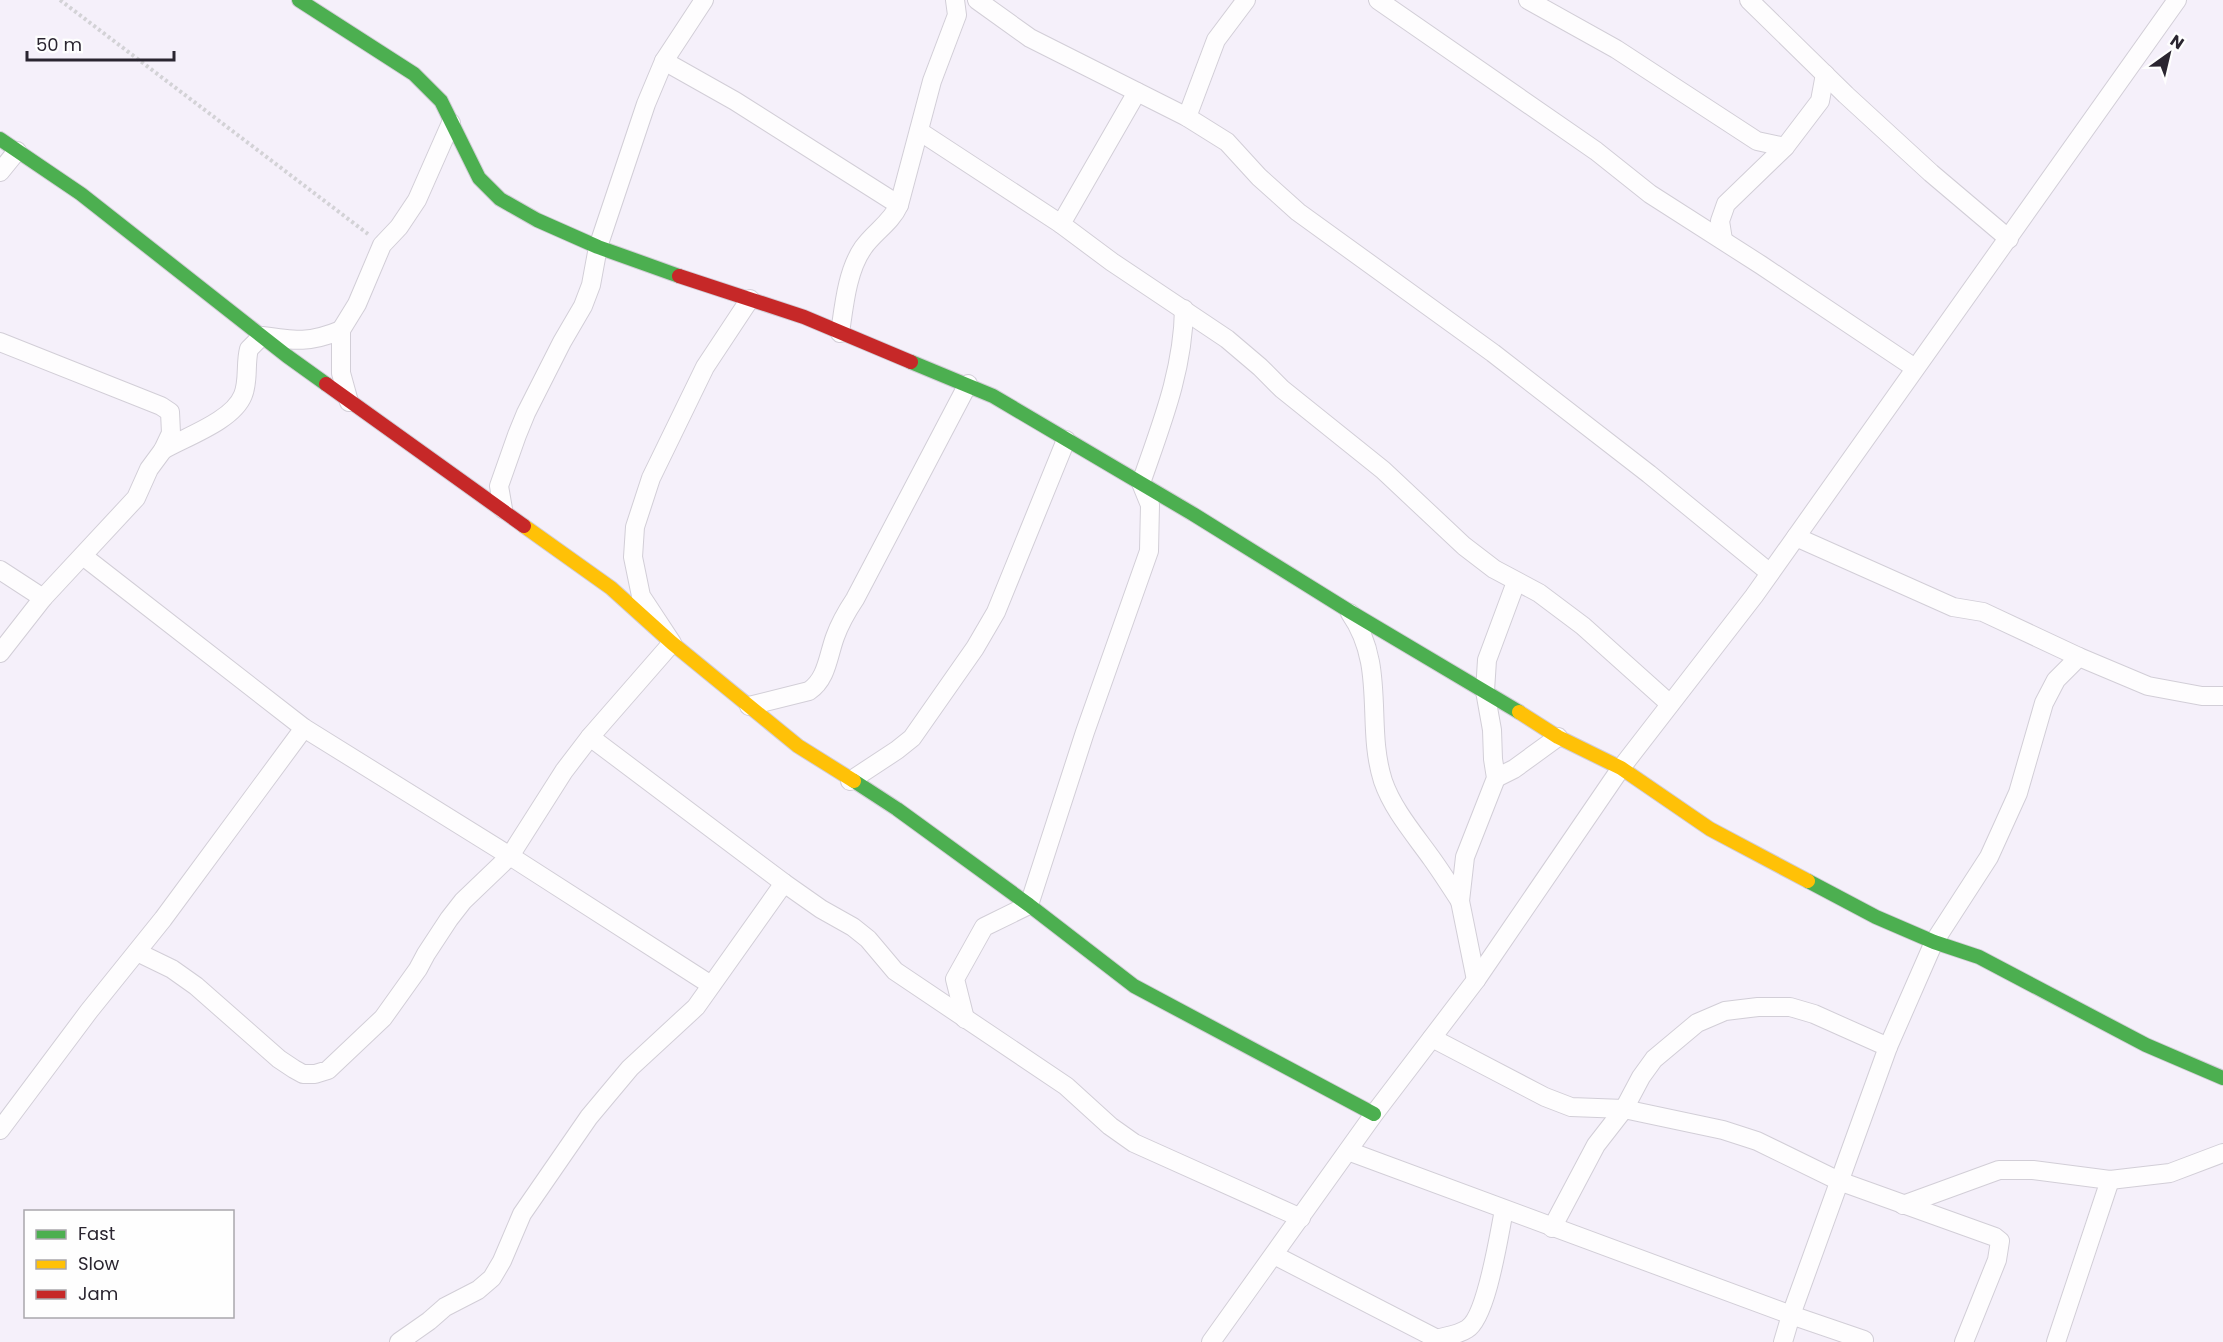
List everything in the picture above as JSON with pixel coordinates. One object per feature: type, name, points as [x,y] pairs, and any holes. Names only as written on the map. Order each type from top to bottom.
[{"type":"street","points":[[299,0],[414,74],[441,101],[479,178],[500,199],[537,220],[598,247],[680,277],[804,317],[993,396],[1558,736],[1621,768],[1710,829],[1876,917],[1934,942],[1979,957],[2161,1052],[2223,1078]]},
{"type":"street","points":[[503,509],[499,486],[526,413],[583,306],[591,285],[598,247],[646,105],[664,61],[705,0]]},
{"type":"street","points":[[840,333],[855,264],[863,247],[891,219],[898,205],[932,81],[955,23],[957,15],[955,0]]},
{"type":"street","points":[[977,0],[1030,38],[1187,117],[1227,142],[1258,177],[1298,212],[1493,353],[1649,474],[1770,573]]},
{"type":"street","points":[[1187,117],[1216,40],[1246,0]]},
{"type":"street","points":[[1378,0],[1596,151],[1650,194],[1915,368]]},
{"type":"street","points":[[1528,0],[1616,49],[1758,141],[1785,147]]},
{"type":"street","points":[[1749,0],[1846,95],[1931,173],[2009,239]]},
{"type":"street","points":[[1211,1342],[1374,1114],[1476,980],[1621,768],[1796,537],[2177,0]]},
{"type":"street","points":[[664,61],[735,102],[898,205]]},
{"type":"street","points":[[1723,240],[1720,221],[1726,204],[1785,147],[1820,101],[1825,74]]},
{"type":"street","points":[[1061,224],[1137,92]]},
{"type":"street","points":[[1820,101],[1846,95]]},
{"type":"street","points":[[350,402],[341,373],[342,330],[357,304],[382,245],[399,227],[417,200],[451,123]]},
{"type":"street","points":[[919,131],[1061,224],[1112,262],[1235,346],[1282,389],[1383,470],[1464,546],[1494,569],[1539,594],[1583,626],[1670,704]]},
{"type":"street","points":[[0,139],[81,194],[350,402],[611,588],[672,643],[798,746],[897,809],[1029,905],[1134,986],[1374,1114]]},
{"type":"street","points":[[1758,141],[1762,170]]},
{"type":"street","points":[[0,172],[16,150]]},
{"type":"street","points":[[672,643],[641,596],[633,557],[635,527],[651,478],[705,367],[750,299]]},
{"type":"street","points":[[964,1019],[955,979],[984,927],[1029,905],[1085,732],[1149,551],[1150,505],[1141,483],[1175,383],[1183,347],[1184,309]]},
{"type":"street","points":[[163,450],[212,425],[239,402],[243,395],[249,349],[262,336],[308,340],[342,330]]},
{"type":"street","points":[[0,342],[161,406],[170,412],[172,422],[171,433],[163,450],[149,469],[136,498],[43,598],[0,653]]},
{"type":"street","points":[[749,706],[773,702],[809,691],[817,686],[843,618],[968,384]]},
{"type":"street","points":[[850,781],[912,738],[975,648],[996,612],[1066,440]]},
{"type":"street","points":[[478,492],[499,486]]},
{"type":"street","points":[[1796,537],[1953,607],[1983,612],[2148,686],[2202,696],[2223,696]]},
{"type":"street","points":[[83,556],[304,728],[711,985]]},
{"type":"street","points":[[0,570],[43,598]]},
{"type":"street","points":[[1476,980],[1460,901],[1466,857],[1496,778],[1485,690],[1489,652],[1516,582]]},
{"type":"street","points":[[1349,611],[1361,629],[1368,649],[1378,758],[1384,783],[1410,829],[1460,901]]},
{"type":"street","points":[[137,952],[172,969],[196,986],[279,1059],[303,1074],[315,1074],[328,1070],[383,1018],[463,901],[510,856],[564,771],[590,737],[672,643]]},
{"type":"street","points":[[1783,1342],[1888,1047],[1934,942],[1989,856],[2018,793],[2044,703],[2056,680],[2079,657]]},
{"type":"street","points":[[0,1130],[163,919],[304,728]]},
{"type":"street","points":[[1496,778],[1514,769],[1558,736]]},
{"type":"street","points":[[590,737],[784,883],[853,927],[868,939],[895,971],[1066,1086],[1110,1126],[1134,1143],[1300,1218]]},
{"type":"street","points":[[399,1342],[422,1327],[445,1307],[478,1290],[492,1278],[502,1261],[522,1214],[589,1117],[630,1068],[696,1007],[784,883]]},
{"type":"street","points":[[1552,1228],[1596,1144],[1624,1109],[1641,1077],[1654,1059],[1697,1023],[1725,1011],[1758,1007],[1790,1007],[1814,1014],[1888,1047]]},
{"type":"street","points":[[1432,1038],[1545,1097],[1571,1107],[1624,1109],[1723,1130],[1757,1141],[1839,1181],[1984,1233],[2000,1241],[1996,1260],[1965,1342]]},
{"type":"street","points":[[1348,1151],[1552,1228],[1864,1340]]},
{"type":"street","points":[[1903,1205],[1999,1170],[2033,1170],[2110,1180],[2170,1173],[2223,1153]]},
{"type":"street","points":[[2056,1342],[2110,1180]]},
{"type":"street","points":[[1274,1255],[1439,1340],[1468,1329],[1478,1317],[1485,1299],[1504,1210]]},
{"type":"path","points":[[60,0],[382,245]]},
{"type":"traffic: fast","points":[[299,0],[414,74],[441,101],[479,178],[500,199],[537,220],[598,247],[679,276]]},
{"type":"traffic: fast","points":[[0,139],[81,194],[326,384]]},
{"type":"traffic: fast","points":[[911,362],[993,396],[1193,514],[1349,611],[1519,712]]},
{"type":"traffic: fast","points":[[854,781],[897,809],[1029,905],[1134,986],[1374,1114]]},
{"type":"traffic: fast","points":[[1808,881],[1876,917],[1934,942],[1979,957],[2146,1045],[2223,1078]]},
{"type":"traffic: slow","points":[[524,526],[611,588],[672,643],[798,746],[854,781]]},
{"type":"traffic: slow","points":[[1519,712],[1558,737],[1621,768],[1710,829],[1808,881]]},
{"type":"traffic: jam","points":[[679,276],[804,317],[911,362]]},
{"type":"traffic: jam","points":[[326,384],[524,526]]}]
